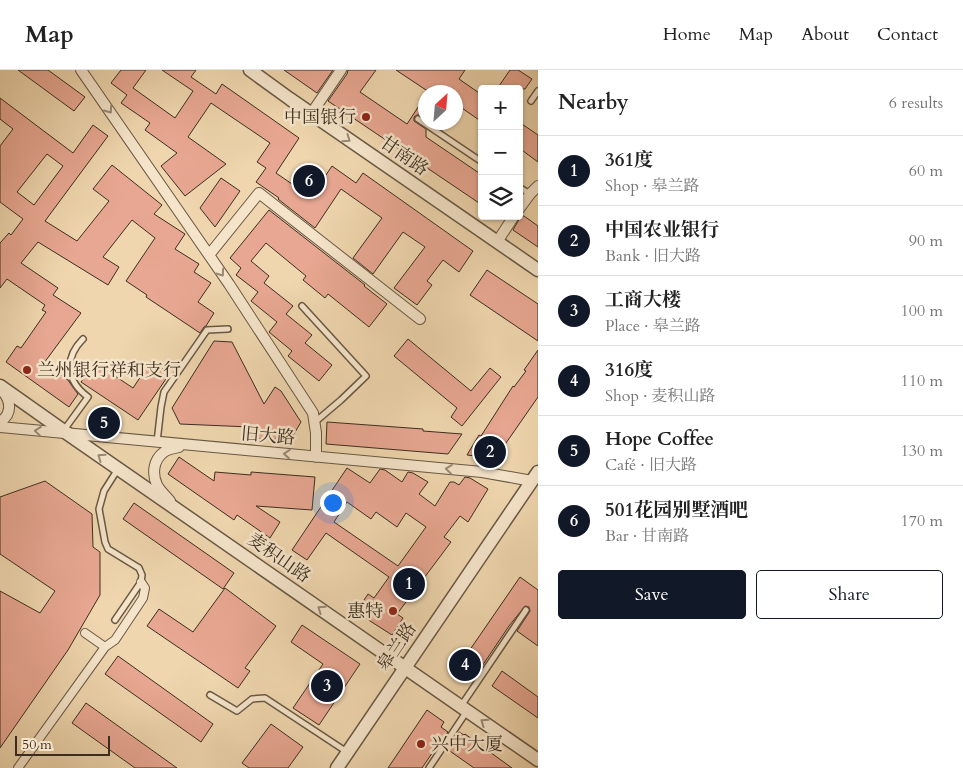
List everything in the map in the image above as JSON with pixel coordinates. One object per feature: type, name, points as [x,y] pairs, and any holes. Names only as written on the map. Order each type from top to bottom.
[{"type":"street","points":[[82,70],[209,255],[313,413],[316,457]]},
{"type":"street","name":"甘南路","points":[[250,70],[538,270]]},
{"type":"street","points":[[311,114],[341,70]]},
{"type":"street","points":[[523,204],[538,186]]},
{"type":"street","points":[[209,255],[259,193],[420,319]]},
{"type":"street","points":[[497,242],[511,220]]},
{"type":"street","points":[[0,387],[9,402],[9,410],[8,415],[0,422]]},
{"type":"street","name":"麦积山路","points":[[0,387],[538,760]]},
{"type":"street","name":"旧大路","points":[[0,427],[535,476]]},
{"type":"street","points":[[190,518],[157,485],[154,467],[164,452],[171,448],[184,446],[203,447]]},
{"type":"street","name":"皋兰路","points":[[337,768],[535,476]]},
{"type":"street","points":[[18,768],[105,647],[115,640],[143,598],[145,588],[141,582]]},
{"type":"street","points":[[85,633],[105,647]]},
{"type":"lane","points":[[531,101],[538,91]]},
{"type":"lane","points":[[434,130],[478,159]]},
{"type":"lane","points":[[523,190],[530,194]]},
{"type":"lane","points":[[302,306],[366,376],[314,423]]},
{"type":"lane","points":[[157,442],[164,392],[207,330],[228,329]]},
{"type":"lane","points":[[66,432],[88,396],[76,385],[70,366],[71,356],[76,346],[83,339]]},
{"type":"lane","points":[[115,620],[141,582],[142,575],[138,568],[108,549],[105,542],[99,510],[104,491],[118,469]]},
{"type":"lane","points":[[429,768],[464,708],[526,610]]},
{"type":"lane","points":[[210,696],[237,711],[252,699],[265,698],[347,752]]},
{"type":"building","points":[[18,70],[48,70],[85,97],[74,111]]},
{"type":"building","points":[[121,70],[146,70],[133,88],[175,118],[193,91],[162,70],[196,70],[191,77],[216,94],[222,84],[299,138],[276,173],[311,197],[332,166],[356,183],[363,173],[473,251],[459,272],[443,260],[427,281],[432,285],[417,305],[394,288],[425,247],[403,232],[373,274],[353,258],[382,218],[341,189],[315,228],[279,198],[256,182],[266,168],[257,162],[270,143],[211,103],[188,137],[226,164],[185,196],[161,166],[177,153],[145,130],[150,123],[121,103],[127,95],[111,83]]},
{"type":"building","points":[[284,70],[333,70],[317,93]]},
{"type":"building","points":[[348,70],[376,70],[360,92],[407,124],[418,107],[418,115],[414,117],[414,121],[418,124],[418,130],[426,130],[426,137],[478,172],[478,202],[328,101]]},
{"type":"building","points":[[396,70],[465,70],[459,79],[478,92],[478,119],[463,109],[463,85],[418,85]]},
{"type":"building","points":[[510,70],[518,70],[532,79],[525,89],[523,89],[523,85],[500,85]]},
{"type":"building","points":[[0,98],[73,153],[93,125],[108,136],[45,221],[77,241],[109,201],[93,189],[112,165],[162,205],[154,214],[185,234],[175,249],[199,264],[194,272],[211,283],[198,302],[214,313],[200,333],[146,297],[147,295],[126,281],[155,238],[132,220],[103,257],[119,267],[108,285],[38,242],[21,263],[58,288],[53,295],[81,313],[44,363],[68,380],[78,394],[69,407],[6,362],[17,346],[21,348],[46,312],[42,310],[45,305],[7,279],[0,288],[0,243],[9,233],[11,235],[23,219],[0,202],[0,146],[13,129],[0,119]],"holes":[[[47,154],[63,166],[34,205],[17,192]]]},
{"type":"building","points":[[523,125],[538,135],[538,162],[523,151]]},
{"type":"building","points":[[221,178],[240,191],[215,227],[200,208]]},
{"type":"building","points":[[269,210],[387,304],[369,327],[328,294],[325,298],[303,280],[306,276],[266,243],[251,261],[269,276],[264,283],[293,306],[286,314],[312,335],[305,343],[332,365],[319,381],[288,356],[292,351],[269,332],[277,322],[251,301],[258,292],[236,275],[241,268],[230,258]]},
{"type":"building","points":[[524,216],[538,226],[538,247],[513,230],[519,220],[523,220]]},
{"type":"building","points":[[487,270],[538,304],[538,341],[470,295]]},
{"type":"building","points":[[408,339],[471,391],[490,368],[501,377],[462,426],[451,417],[457,408],[394,356]]},
{"type":"building","points":[[214,341],[232,342],[264,404],[275,387],[281,391],[301,422],[291,439],[252,439],[245,435],[250,427],[180,424],[172,408]]},
{"type":"building","points":[[538,350],[538,397],[497,456],[467,455],[513,386],[526,371],[524,370]]},
{"type":"building","points":[[151,361],[170,373],[138,420],[81,382],[94,362],[133,388]]},
{"type":"building","points":[[327,422],[423,429],[423,431],[462,434],[448,454],[326,444]]},
{"type":"building","points":[[179,457],[214,481],[215,472],[251,475],[251,472],[315,477],[312,510],[256,506],[280,522],[270,538],[237,515],[234,520],[168,474]]},
{"type":"building","points":[[347,468],[370,483],[380,469],[385,470],[402,482],[408,472],[413,473],[428,482],[419,494],[435,506],[450,482],[459,485],[465,477],[488,489],[468,522],[460,516],[444,537],[451,542],[397,614],[403,618],[392,635],[356,612],[368,594],[374,598],[389,577],[326,533],[307,560],[292,550]],"holes":[[[347,502],[371,519],[376,512],[397,527],[406,513],[426,527],[398,566],[334,522]]]},
{"type":"building","points":[[45,481],[92,514],[93,547],[100,552],[100,595],[68,650],[0,748],[0,591],[40,613],[55,591],[0,554],[0,497]]},
{"type":"building","points":[[134,503],[234,573],[223,589],[123,519]]},
{"type":"building","points":[[520,577],[538,590],[538,646],[517,631],[530,611],[529,607],[525,606],[509,626],[472,681],[456,670]]},
{"type":"building","points":[[225,588],[276,626],[245,668],[250,671],[238,688],[147,626],[159,609],[193,632]]},
{"type":"building","points":[[302,625],[360,664],[319,725],[293,708],[323,664],[291,642]]},
{"type":"building","points":[[118,656],[213,724],[201,742],[105,674]]},
{"type":"building","points":[[502,671],[538,697],[538,718],[492,686]]},
{"type":"building","points":[[86,703],[177,768],[135,768],[72,723]]},
{"type":"building","name":"兴中大厦","points":[[427,710],[444,722],[441,727],[448,732],[440,744],[422,768],[388,768]]},
{"type":"building","points":[[271,724],[303,747],[288,768],[249,768],[242,763]]},
{"type":"building","points":[[459,732],[465,734],[512,768],[474,768],[447,749]]},
{"type":"place","name":"中国银行","points":[[366,117]]},
{"type":"place","name":"501花园别墅酒吧","points":[[309,181]]},
{"type":"place","name":"兰州银行祥和支行","points":[[27,370]]},
{"type":"place","name":"Hope Coffee","points":[[104,423]]},
{"type":"place","name":"中国农业银行","points":[[490,452]]},
{"type":"place","name":"361度","points":[[409,584]]},
{"type":"place","name":"惠特","points":[[393,611]]},
{"type":"place","name":"316度","points":[[465,665]]},
{"type":"place","name":"工商大楼","points":[[327,686]]},
{"type":"place","name":"兴中大厦","points":[[421,744]]}]
